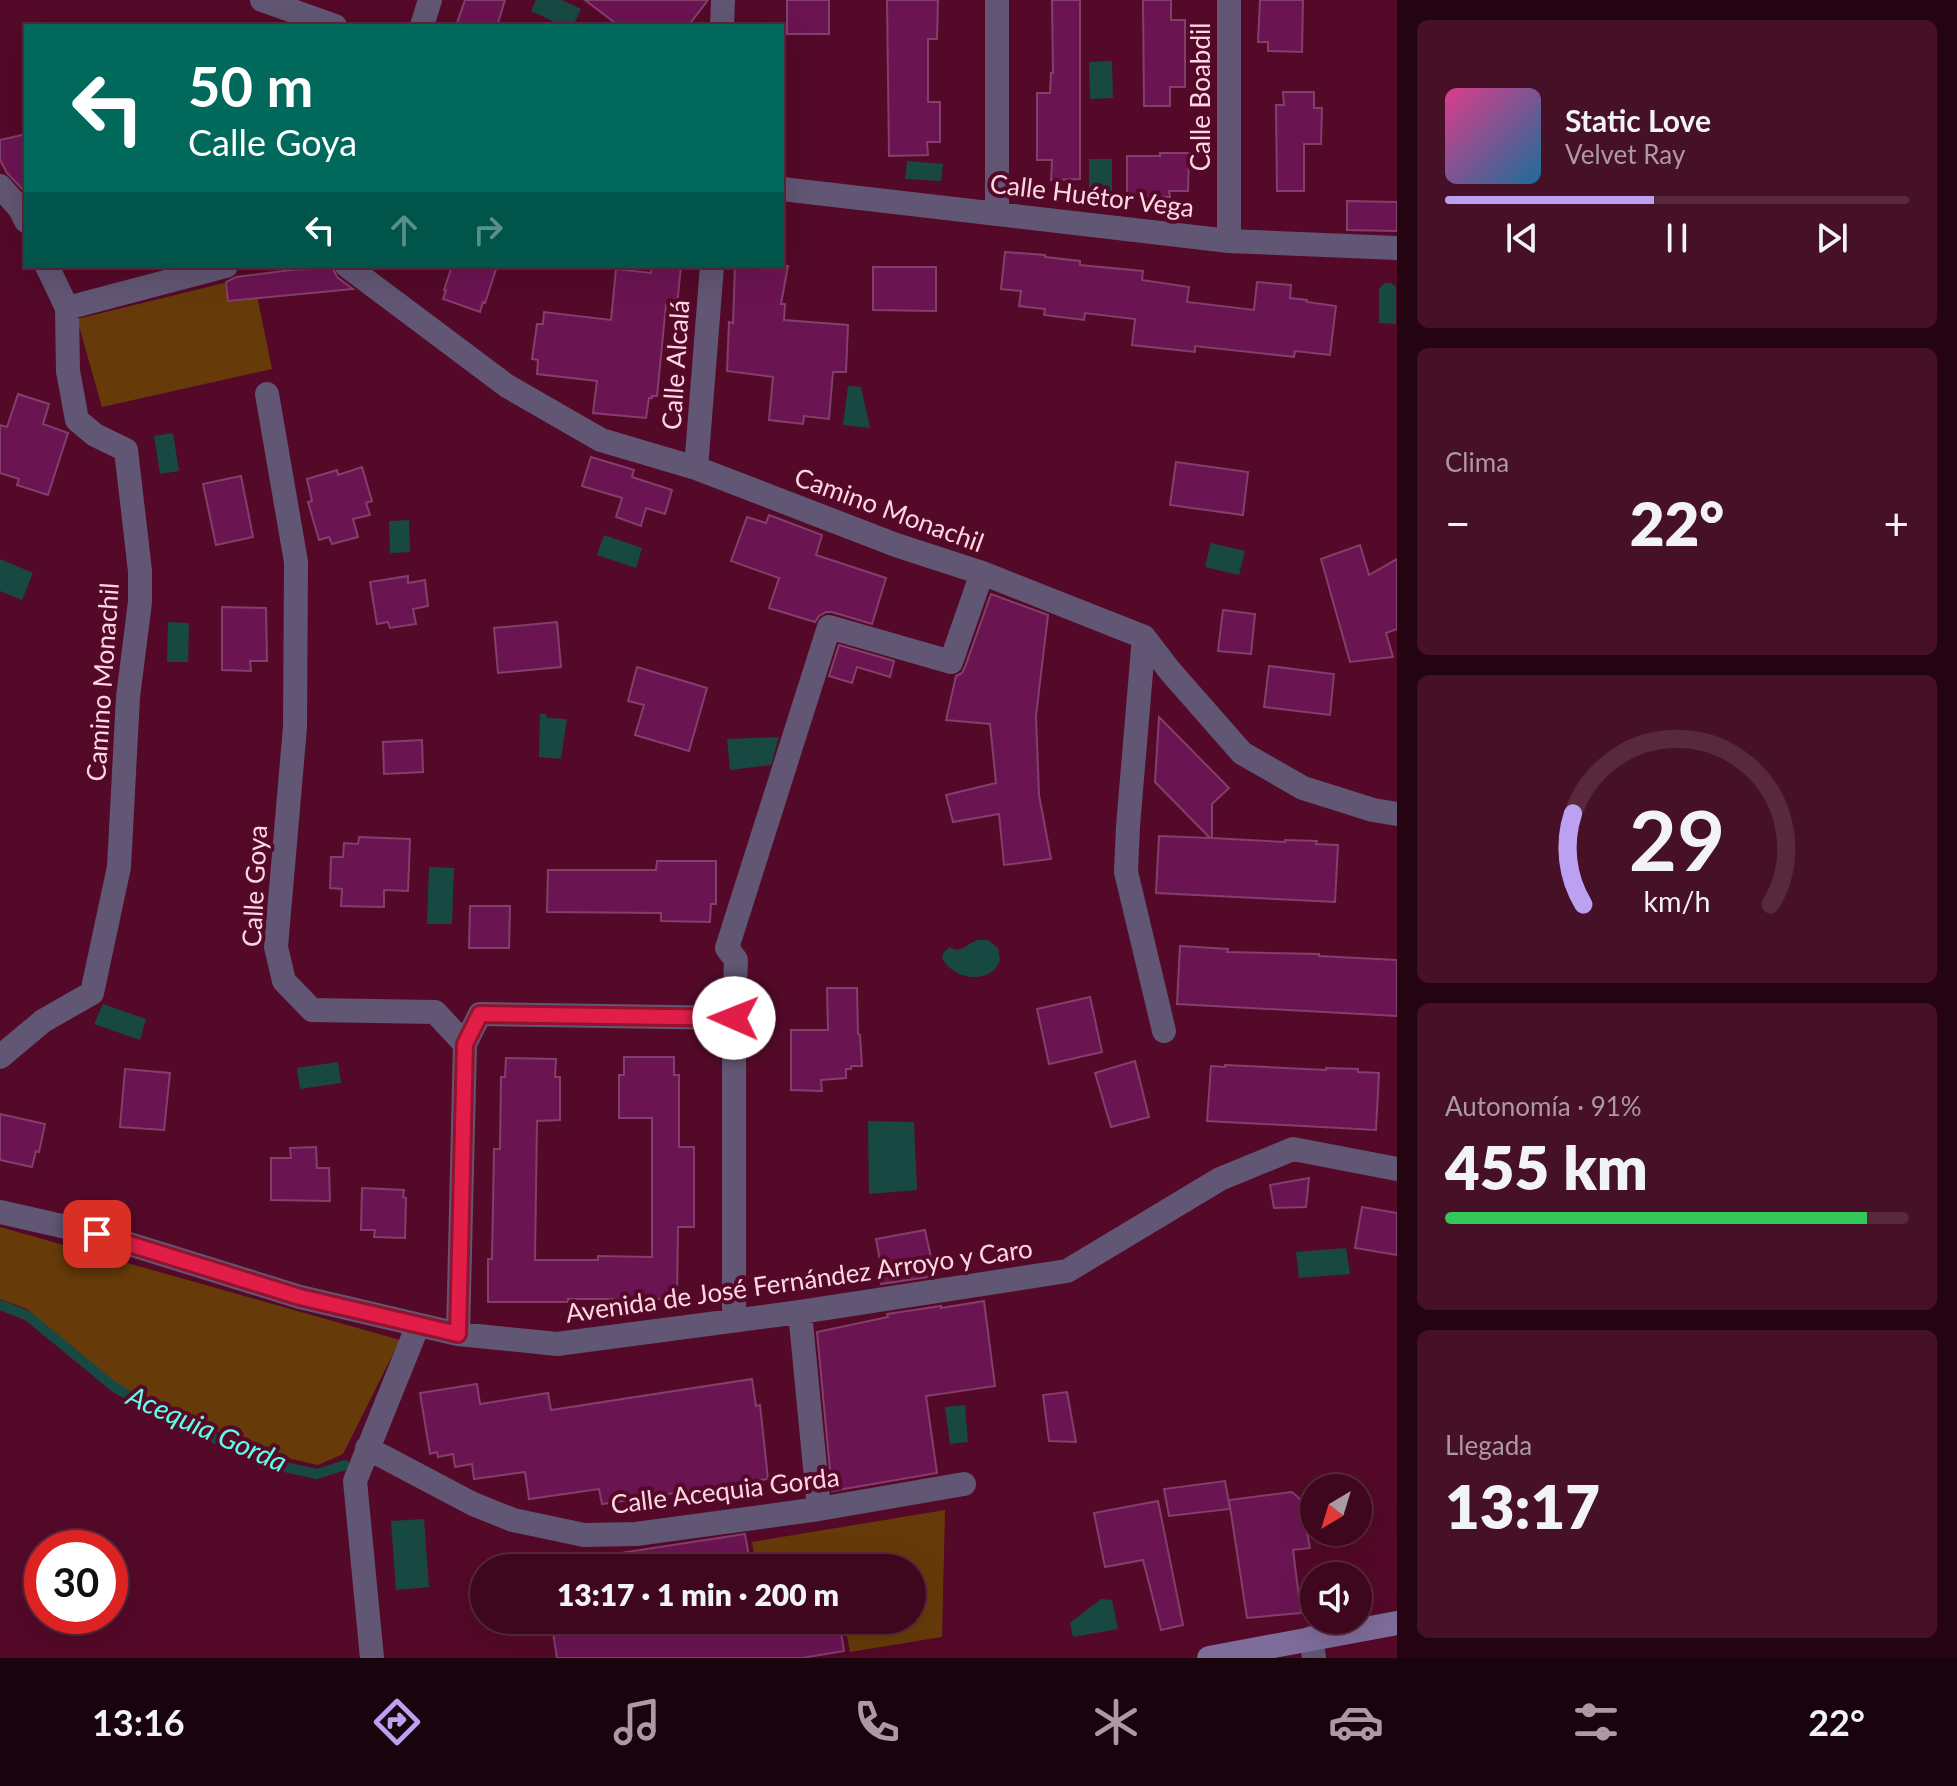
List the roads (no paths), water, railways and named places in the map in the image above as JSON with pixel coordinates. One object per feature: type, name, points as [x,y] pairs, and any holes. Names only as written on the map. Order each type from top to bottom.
[{"type":"street","points":[[262,0],[329,24]]},
{"type":"street","points":[[423,24],[430,0]]},
{"type":"street","points":[[722,24],[723,0]]},
{"type":"street","points":[[997,0],[997,213]]},
{"type":"street","name":"Calle Boabdil","points":[[1229,0],[1229,241]]},
{"type":"street","points":[[0,186],[24,217]]},
{"type":"street","name":"Calle Huétor Vega","points":[[784,189],[1229,241],[1397,248]]},
{"type":"street","points":[[48,268],[67,308],[218,268]]},
{"type":"street","name":"Camino Monachil","points":[[350,268],[507,386],[601,440],[696,468],[896,545],[982,573],[1144,637]]},
{"type":"street","name":"Calle Alcalá","points":[[696,468],[712,268]]},
{"type":"street","name":"Camino Monachil","points":[[0,1057],[43,1021],[92,993],[119,867],[128,697],[140,602],[140,571],[126,450],[95,435],[77,420],[68,371],[67,308]]},
{"type":"street","name":"Calle Goya","points":[[267,394],[296,562],[295,727],[276,947],[284,981],[312,1010],[435,1012],[465,1044]]},
{"type":"street","points":[[734,1320],[736,960],[727,948],[829,627],[951,662],[982,573]]},
{"type":"street","points":[[1144,637],[1242,753],[1303,788],[1373,810],[1397,814]]},
{"type":"street","points":[[1144,637],[1126,872],[1164,1031]]},
{"type":"street","points":[[458,1334],[465,1044],[480,1014],[734,1018]]},
{"type":"street","name":"Avenida de José Fernández Arroyo y Caro","points":[[0,1212],[97,1234],[300,1297],[418,1325],[458,1334],[557,1344],[800,1312],[1067,1271],[1220,1179],[1293,1149],[1397,1169]]},
{"type":"street","points":[[800,1312],[819,1509]]},
{"type":"street","points":[[372,1658],[355,1481],[418,1325]]},
{"type":"street","name":"Calle Acequia Gorda","points":[[367,1448],[473,1504],[513,1520],[584,1535],[636,1534],[819,1509],[964,1484]]},
{"type":"street","points":[[1209,1658],[1312,1648],[1397,1623]]},
{"type":"waterway","name":"Acequia Gorda","points":[[0,1305],[28,1316],[113,1386],[152,1410],[271,1464],[317,1474],[345,1465]]}]
